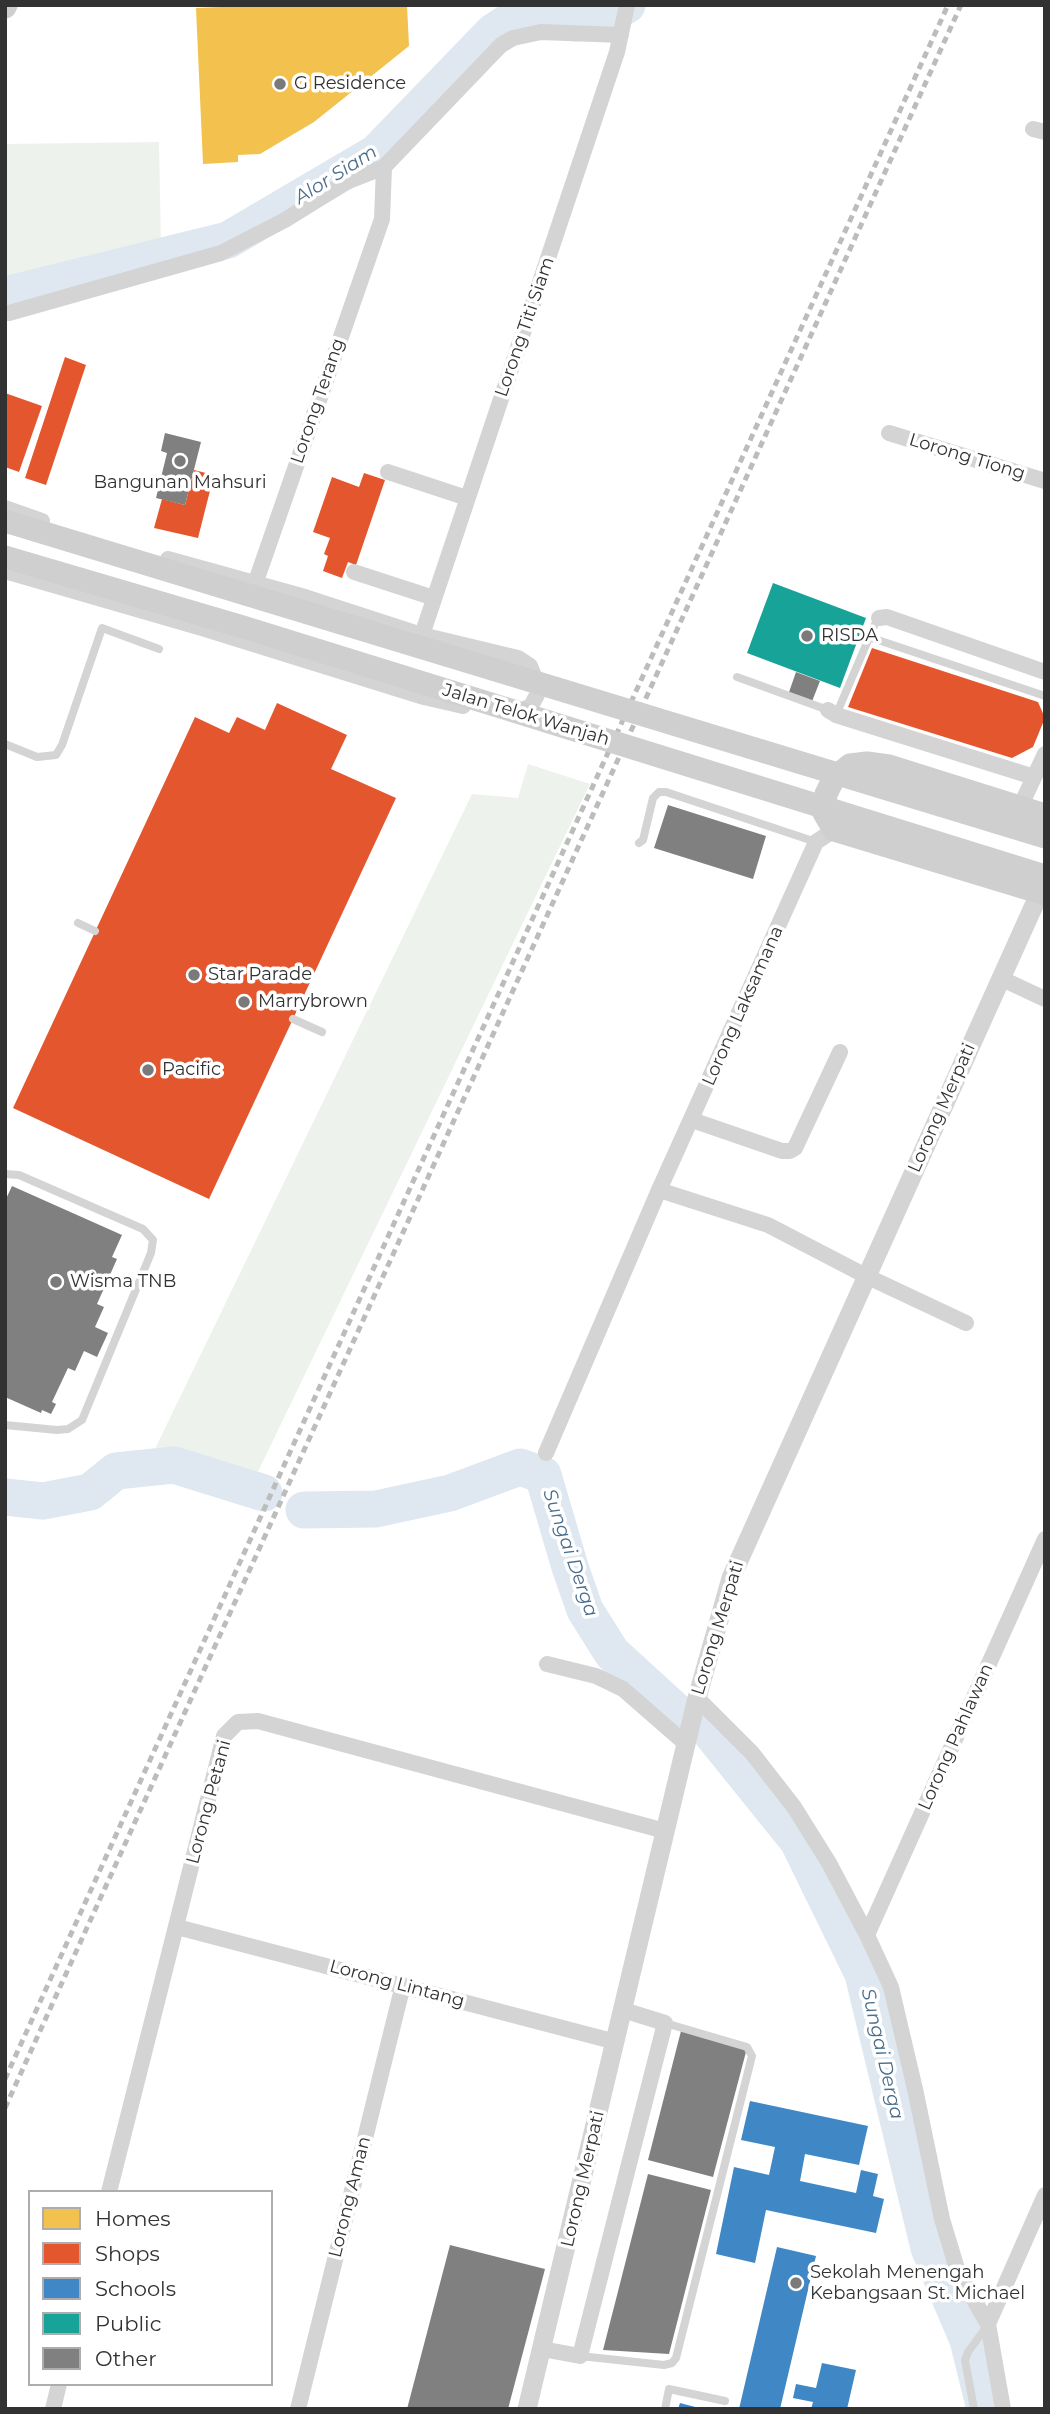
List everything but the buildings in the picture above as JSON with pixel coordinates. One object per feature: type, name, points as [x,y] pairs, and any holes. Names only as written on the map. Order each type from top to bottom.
[{"type":"main road","name":"Jalan Telok Wanjah","points":[[5,521],[1045,837]]},
{"type":"main road","name":"Jalan Telok Wanjah","points":[[5,557],[243,627],[1043,888]]},
{"type":"main road","points":[[1043,888],[825,836],[824,813],[826,794],[834,778],[850,765],[867,763],[889,766],[1045,815]]},
{"type":"street","name":"Lorong Titi Siam","points":[[422,635],[621,35],[626,12]]},
{"type":"street","points":[[9,313],[221,253],[285,220],[346,182],[384,167],[501,45],[513,38],[541,32],[621,35]]},
{"type":"street","name":"Lorong Terang","points":[[255,584],[382,219],[384,167]]},
{"type":"street","name":"Lorong Tiong","points":[[889,433],[1045,481]]},
{"type":"street","points":[[387,472],[467,498]]},
{"type":"street","points":[[5,508],[422,635],[518,658],[530,666],[538,686],[537,695],[531,706],[509,716],[424,696],[5,571]]},
{"type":"street","points":[[354,572],[434,598]]},
{"type":"street","points":[[879,618],[887,617],[1045,673]]},
{"type":"street","points":[[832,712],[1034,777]]},
{"type":"street","points":[[1020,807],[1045,754]]},
{"type":"street","name":"Lorong Laksamana","points":[[545,1452],[659,1189],[825,836]]},
{"type":"street","name":"Lorong Merpati","points":[[527,2409],[697,1698],[731,1578],[1043,888]]},
{"type":"street","points":[[1000,978],[1045,999]]},
{"type":"street","points":[[692,1120],[782,1151],[790,1151],[795,1148],[840,1052]]},
{"type":"street","points":[[659,1189],[768,1225],[866,1276],[966,1323]]},
{"type":"street","name":"Lorong Pahlawan","points":[[867,1935],[1045,1539]]},
{"type":"street","points":[[547,1664],[596,1676],[623,1689],[686,1744]]},
{"type":"street","points":[[697,1698],[751,1753],[794,1807],[829,1863],[891,1987],[942,2219],[958,2272],[985,2330],[1003,2409]]},
{"type":"street","name":"Lorong Petani","points":[[110,2190],[224,1736],[238,1722],[258,1721],[665,1831]]},
{"type":"street","name":"Lorong Lintang","points":[[177,1927],[616,2042]]},
{"type":"street","name":"Lorong Aman","points":[[298,2409],[403,1985]]},
{"type":"street","points":[[542,2349],[580,2356],[665,2023],[623,2010]]},
{"type":"street","points":[[985,2330],[1045,2195]]},
{"type":"street","points":[[53,2409],[59,2386]]},
{"type":"lane","points":[[737,677],[832,712],[879,618]]},
{"type":"lane","points":[[5,744],[37,757],[56,755],[62,745],[102,628],[159,649]]},
{"type":"lane","points":[[869,637],[1045,696]]},
{"type":"lane","points":[[639,844],[643,841],[653,798],[659,792],[825,836]]},
{"type":"lane","points":[[78,923],[95,931]]},
{"type":"lane","points":[[293,1019],[322,1032]]},
{"type":"lane","points":[[5,1174],[19,1175],[144,1228],[153,1240],[151,1253],[82,1420],[68,1429],[57,1430],[5,1425]]},
{"type":"lane","points":[[580,2356],[664,2365],[672,2363],[676,2358],[751,2056],[747,2046],[665,2023]]},
{"type":"lane","points":[[974,2409],[965,2360],[985,2330]]},
{"type":"lane","points":[[665,2409],[669,2389],[725,2401]]},
{"type":"shaded area","points":[[159,142],[161,247],[5,283],[5,144]]},
{"type":"shaded area","points":[[528,764],[590,784],[252,1484],[152,1455],[472,794],[518,798]]},
{"type":"waterway","points":[[508,5],[510,21]]},
{"type":"waterway","name":"Alor Siam","points":[[5,295],[228,240],[376,153],[493,32],[510,21],[528,18],[577,23],[609,16],[627,5]]},
{"type":"waterway","name":"Sungai Derga","points":[[5,1497],[43,1501],[90,1492],[116,1471],[174,1465],[264,1493]]},
{"type":"waterway","name":"Sungai Derga","points":[[304,1510],[376,1509],[450,1493],[520,1467],[543,1475],[585,1610],[612,1653],[682,1717]]},
{"type":"waterway","name":"Sungai Derga","points":[[710,1732],[798,1841],[863,1974],[929,2248],[968,2340],[985,2409]]},
{"type":"railway","points":[[5,2079],[948,5]]},
{"type":"railway","points":[[5,2108],[961,5]]},
{"type":"place","name":"G Residence","points":[[280,84]]},
{"type":"place","name":"Bangunan Mahsuri","points":[[180,461]]},
{"type":"place","name":"RISDA","points":[[807,636]]},
{"type":"place","name":"Star Parade","points":[[194,975]]},
{"type":"place","name":"Marrybrown","points":[[244,1002]]},
{"type":"place","name":"Pacific","points":[[148,1070]]},
{"type":"place","name":"Wisma TNB","points":[[56,1282]]},
{"type":"place","name":"Sekolah Menengah Kebangsaan St. Michael","points":[[796,2283]]}]
